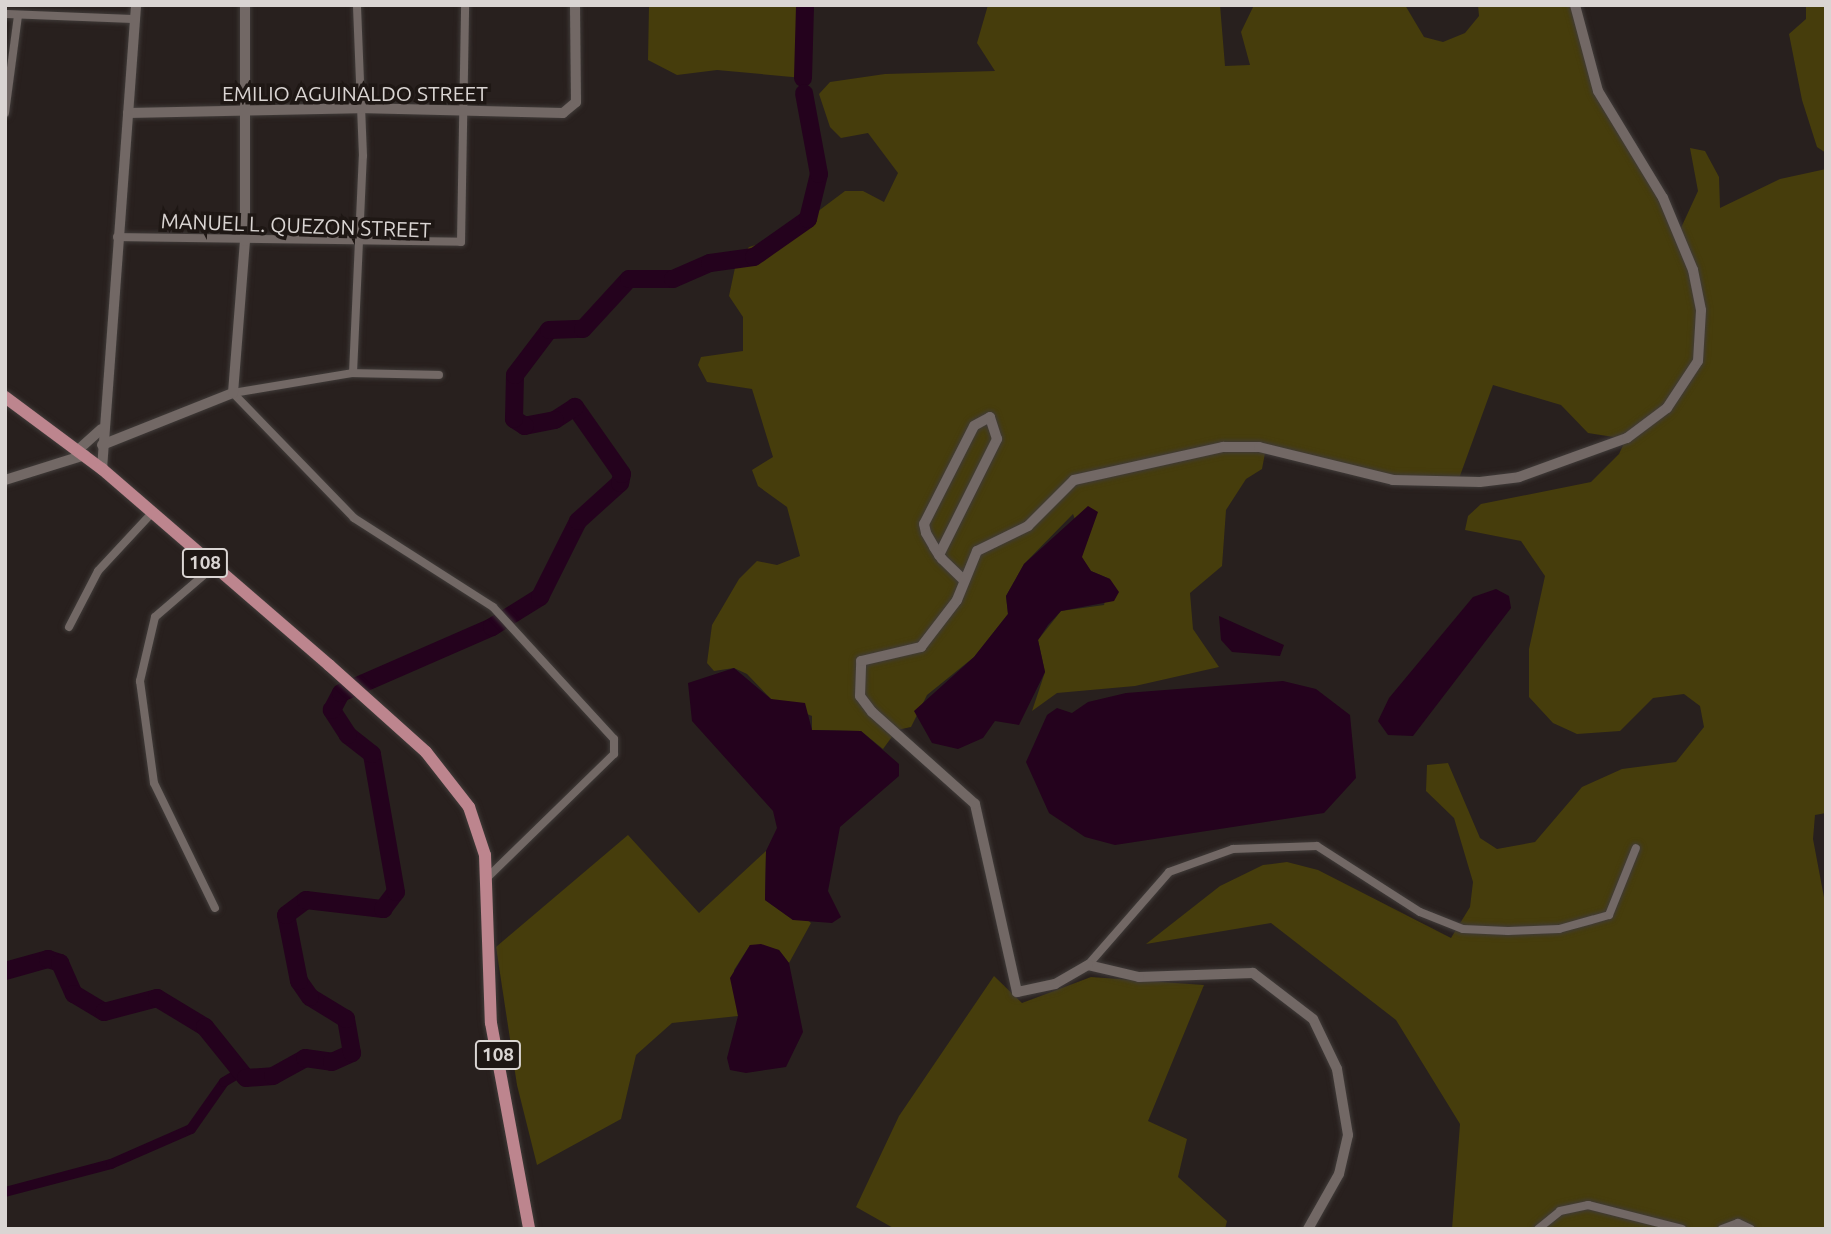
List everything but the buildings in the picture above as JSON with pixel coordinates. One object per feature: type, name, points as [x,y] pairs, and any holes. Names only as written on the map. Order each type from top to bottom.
[{"type":"main road","name":"108","points":[[5,397],[102,469],[212,568],[330,665],[426,752],[469,807],[485,880],[491,1023],[528,1229]]},
{"type":"street","points":[[102,469],[101,429],[136,5]]},
{"type":"street","points":[[244,5],[245,241],[233,393],[354,518],[494,607],[590,710],[617,750],[485,880]]},
{"type":"street","points":[[353,373],[360,242],[356,5]]},
{"type":"street","points":[[465,5],[465,111]]},
{"type":"street","name":"EMILIO AGUINALDO STREET","points":[[128,113],[358,108],[553,114],[568,111],[576,102],[575,5]]},
{"type":"street","points":[[1575,5],[1598,91],[1663,198],[1692,270],[1701,310],[1698,361],[1667,408],[1627,439],[1520,477],[1480,482],[1393,480],[1259,447],[1223,447],[1074,480],[1028,526],[977,551],[945,620],[920,647],[861,661],[860,696],[975,804],[1017,992],[1055,984],[1088,965],[1169,872],[1233,849],[1317,846],[1420,912],[1463,929],[1508,931],[1559,929],[1609,915],[1636,848]]},
{"type":"street","points":[[5,14],[135,19]]},
{"type":"street","points":[[5,113],[18,16]]},
{"type":"street","name":"MANUEL L. QUEZON STREET","points":[[117,237],[451,246],[466,231],[465,111]]},
{"type":"street","points":[[102,446],[233,393],[353,373],[439,375]]},
{"type":"street","points":[[939,555],[994,448],[998,430],[989,417],[974,426],[927,512],[926,533],[939,555],[964,580]]},
{"type":"street","points":[[5,480],[81,453],[101,429]]},
{"type":"street","points":[[69,627],[98,571],[151,514]]},
{"type":"street","points":[[212,568],[155,617],[140,681],[153,783],[215,908]]},
{"type":"street","points":[[1088,965],[1139,976],[1253,973],[1313,1019],[1337,1069],[1348,1135],[1339,1174],[1308,1229]]},
{"type":"street","points":[[1538,1229],[1560,1211],[1588,1205],[1682,1229]]},
{"type":"street","points":[[1722,1229],[1738,1223],[1751,1229]]},
{"type":"shaded area","points":[[649,5],[805,5],[803,78],[717,70],[677,75],[648,60]]},
{"type":"shaded area","points":[[988,5],[1220,5],[1225,66],[1250,65],[1241,32],[1254,5],[1405,5],[1424,37],[1443,42],[1465,33],[1479,16],[1478,5],[1575,5],[1586,63],[1680,230],[1698,191],[1690,148],[1705,151],[1719,177],[1720,208],[1780,179],[1826,169],[1826,813],[1815,815],[1813,839],[1826,908],[1826,1229],[1452,1229],[1460,1124],[1396,1020],[1271,923],[1146,944],[1220,886],[1263,865],[1287,862],[1318,870],[1451,938],[1470,907],[1473,882],[1454,818],[1426,791],[1427,765],[1448,763],[1480,838],[1497,849],[1535,842],[1582,787],[1622,769],[1676,762],[1704,727],[1700,706],[1684,694],[1653,698],[1620,731],[1577,734],[1553,723],[1529,697],[1529,649],[1545,576],[1521,541],[1465,530],[1468,516],[1481,504],[1591,482],[1619,454],[1626,439],[1588,433],[1561,405],[1493,385],[1457,484],[1393,480],[1266,448],[1262,469],[1246,479],[1226,510],[1222,566],[1190,593],[1193,629],[1219,667],[1135,686],[1057,693],[1032,711],[1045,672],[1038,640],[1061,611],[1104,605],[1110,579],[1091,571],[1081,557],[1085,546],[1073,514],[1024,564],[1006,596],[1008,614],[974,657],[927,695],[911,727],[897,730],[883,749],[861,731],[812,730],[812,716],[771,699],[747,674],[734,668],[714,671],[707,663],[712,625],[739,579],[757,561],[777,565],[800,556],[787,507],[758,486],[752,470],[773,457],[752,389],[707,382],[698,365],[701,357],[743,351],[743,317],[729,296],[736,263],[749,247],[785,236],[845,191],[863,191],[884,202],[898,173],[868,133],[841,138],[830,127],[819,94],[830,82],[885,74],[995,71],[977,43]]},
{"type":"shaded area","points":[[1806,5],[1826,5],[1826,153],[1817,147],[1802,100],[1789,34],[1806,19]]},
{"type":"shaded area","points":[[1088,506],[1098,512],[1082,557],[1091,571],[1110,579],[1119,592],[1114,601],[1061,611],[1048,625],[1038,640],[1045,672],[1019,725],[995,721],[983,738],[958,749],[932,743],[914,711],[974,657],[1008,614],[1006,596],[1024,564]]},
{"type":"shaded area","points":[[1496,589],[1509,596],[1511,608],[1413,736],[1388,735],[1378,721],[1389,698],[1473,597]]},
{"type":"shaded area","points":[[1219,616],[1284,645],[1280,656],[1232,652],[1221,640]]},
{"type":"shaded area","points":[[734,668],[771,699],[805,703],[812,730],[861,731],[899,764],[899,776],[840,827],[828,891],[841,917],[832,923],[793,920],[765,900],[766,851],[777,828],[773,811],[692,721],[688,683]]},
{"type":"shaded area","points":[[1283,681],[1316,689],[1350,715],[1356,778],[1324,813],[1115,845],[1085,837],[1049,813],[1026,762],[1047,715],[1057,708],[1072,713],[1088,702],[1126,693]]},
{"type":"shaded area","points":[[628,835],[699,913],[766,851],[765,900],[793,920],[803,916],[811,923],[789,963],[779,950],[750,945],[734,970],[738,1016],[672,1023],[636,1055],[621,1119],[537,1165],[517,1085],[496,947]]},
{"type":"shaded area","points":[[761,944],[779,950],[789,963],[803,1032],[786,1067],[746,1073],[730,1070],[727,1058],[738,1016],[730,978],[750,945]]},
{"type":"shaded area","points":[[994,976],[1022,1003],[1091,977],[1204,985],[1148,1121],[1187,1139],[1178,1177],[1227,1221],[1225,1229],[895,1229],[856,1207],[899,1116]]},
{"type":"waterway","points":[[803,78],[805,5]]},
{"type":"waterway","points":[[5,971],[48,959],[60,963],[74,994],[104,1012],[157,998],[205,1027],[246,1078],[273,1076],[305,1058],[332,1062],[352,1053],[346,1019],[310,997],[299,981],[286,915],[306,900],[383,909],[396,892],[372,754],[348,735],[332,710],[341,693],[492,627],[540,597],[578,521],[620,483],[622,474],[575,407],[555,420],[525,426],[514,419],[515,375],[549,330],[583,329],[629,279],[673,279],[710,263],[754,257],[808,219],[819,174],[804,93]]},
{"type":"waterway","points":[[5,1192],[111,1164],[191,1129],[224,1082],[239,1073]]}]
